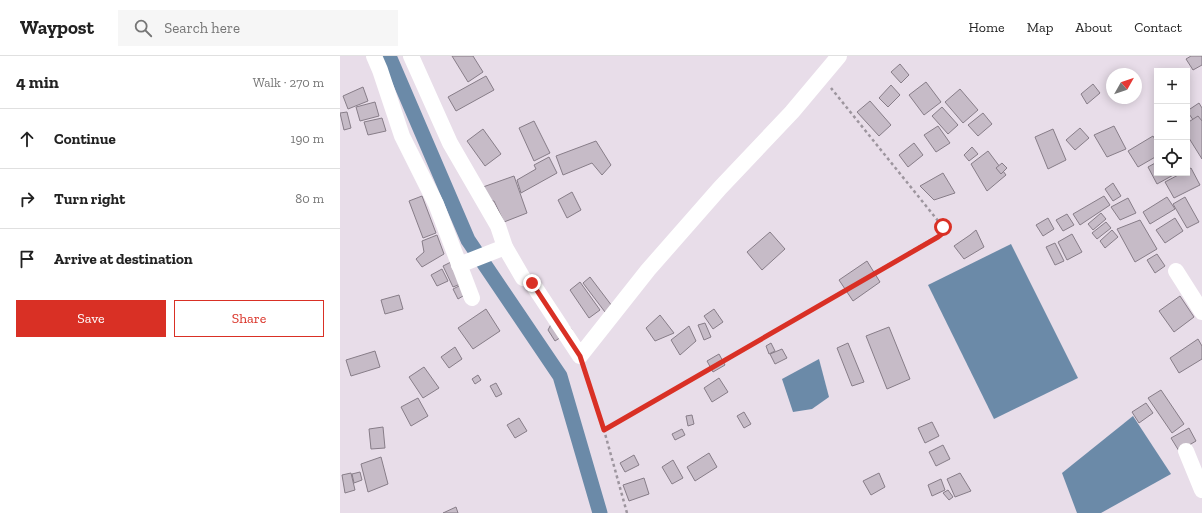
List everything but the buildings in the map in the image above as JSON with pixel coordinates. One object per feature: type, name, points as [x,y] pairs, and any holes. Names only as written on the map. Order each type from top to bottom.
[{"type":"street","points":[[374,56],[402,136],[436,204],[472,298]]},
{"type":"street","points":[[411,56],[450,143],[498,226],[505,247],[580,356],[648,270],[720,188],[792,112],[839,56]]},
{"type":"street","points":[[459,265],[505,247]]},
{"type":"street","points":[[1176,271],[1202,312]]},
{"type":"street","points":[[1186,451],[1202,490]]},
{"type":"path","points":[[604,430],[943,233],[943,227],[821,77]]},
{"type":"path","points":[[580,356],[604,430],[627,513]]},
{"type":"water","points":[[1011,244],[1078,378],[994,419],[928,285]]},
{"type":"water","points":[[819,359],[829,397],[812,409],[793,412],[782,379]]},
{"type":"water","points":[[1133,416],[1171,474],[1101,513],[1077,513],[1062,473]]},
{"type":"waterway","points":[[389,56],[468,240],[560,376],[600,513]]},
{"type":"route","points":[[532,283],[580,356],[604,430],[938,237],[943,233],[943,227]]}]
